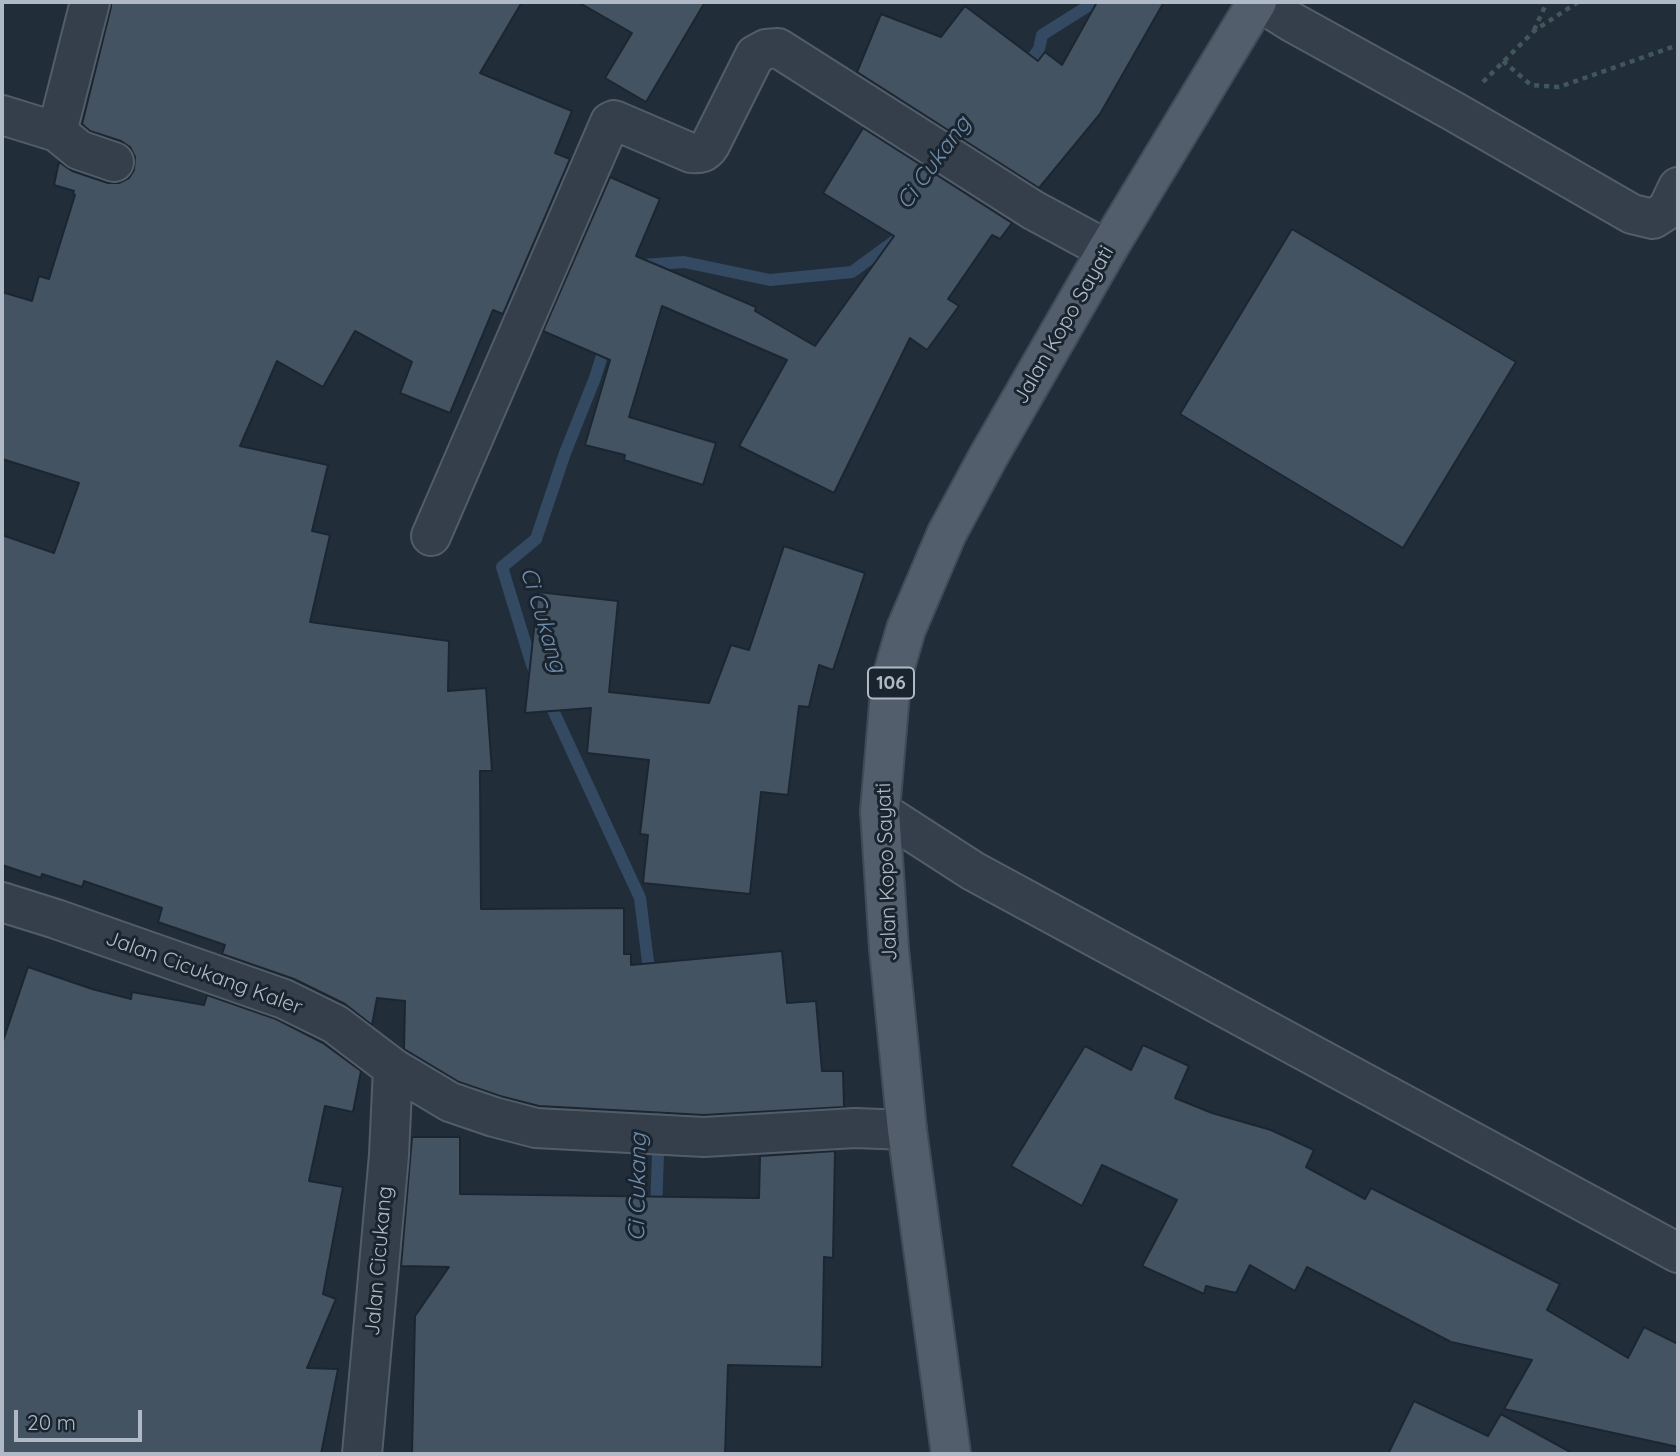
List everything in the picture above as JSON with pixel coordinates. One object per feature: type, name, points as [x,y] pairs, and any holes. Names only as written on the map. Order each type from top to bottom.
[{"type":"main road","name":"Jalan Kopo Sayati","points":[[951,1454],[907,1130],[889,949],[880,811],[891,681],[906,629],[947,533],[988,457],[1107,250],[1258,2]]},
{"type":"street","points":[[57,132],[90,2]]},
{"type":"street","points":[[1258,2],[1632,214],[1653,219],[1667,210],[1678,187]]},
{"type":"street","points":[[431,537],[608,124],[612,120],[691,153],[702,153],[710,145],[755,55],[766,49],[778,48],[1033,210],[1107,250]]},
{"type":"street","points":[[2,115],[57,132],[79,150],[114,162]]},
{"type":"street","points":[[880,811],[972,871],[1678,1253]]},
{"type":"street","name":"Jalan Cicukang Kaler","points":[[2,902],[284,999],[335,1024],[393,1068],[450,1102],[536,1128],[704,1137],[855,1128],[907,1130]]},
{"type":"street","name":"Jalan Cicukang","points":[[362,1454],[389,1155],[393,1068]]},
{"type":"path","points":[[1534,31],[1547,2]]},
{"type":"path","points":[[1453,111],[1534,31],[1578,2]]},
{"type":"path","points":[[1503,61],[1531,85],[1559,87],[1678,45]]},
{"type":"building","points":[[111,2],[522,2],[480,73],[572,111],[555,153],[570,159],[503,314],[493,310],[450,413],[400,393],[412,362],[355,331],[323,387],[277,361],[240,446],[328,465],[312,531],[330,535],[310,622],[449,641],[448,691],[486,688],[492,771],[480,771],[481,909],[624,908],[624,954],[631,954],[631,965],[782,951],[787,1003],[816,1001],[822,1071],[843,1071],[844,1107],[704,1115],[539,1106],[500,1096],[459,1082],[404,1049],[405,1001],[377,998],[372,1025],[345,1004],[294,979],[222,954],[225,945],[158,922],[162,908],[84,881],[82,887],[42,874],[41,878],[2,865],[2,535],[54,553],[79,483],[2,459],[2,292],[32,301],[39,276],[49,279],[75,195],[74,191],[54,185],[59,162],[72,171],[108,183],[119,183],[129,178],[134,170],[135,157],[130,147],[121,141],[90,131],[82,124]]},
{"type":"building","points":[[578,2],[705,2],[646,102],[605,78],[632,33]]},
{"type":"building","points":[[1097,2],[1164,2],[1100,114],[1039,188],[857,72],[881,14],[941,37],[965,6],[1038,61],[1045,52],[1062,65]]},
{"type":"building","points":[[863,128],[1012,223],[1000,239],[992,235],[948,299],[959,306],[927,350],[910,338],[834,493],[739,446],[787,360],[662,306],[629,417],[716,443],[703,485],[624,460],[625,455],[585,445],[610,360],[543,331],[610,177],[660,199],[636,256],[756,307],[755,311],[815,346],[894,236],[823,193]]},
{"type":"building","points":[[1292,229],[1516,362],[1403,548],[1180,414]]},
{"type":"building","points":[[784,546],[865,573],[833,670],[819,665],[809,707],[799,706],[788,795],[761,792],[750,894],[643,883],[648,835],[640,834],[649,760],[587,753],[591,708],[525,713],[538,592],[618,601],[609,692],[709,703],[731,645],[749,650]]},
{"type":"building","points":[[28,967],[131,999],[132,992],[204,1005],[207,995],[276,1019],[323,1043],[361,1071],[353,1112],[325,1106],[309,1181],[343,1187],[323,1294],[336,1299],[307,1368],[338,1369],[321,1454],[2,1454],[2,1044]]},
{"type":"building","points":[[1143,1045],[1189,1066],[1175,1098],[1212,1113],[1271,1130],[1314,1150],[1306,1167],[1365,1199],[1371,1188],[1560,1284],[1547,1310],[1628,1358],[1644,1327],[1678,1344],[1678,1447],[1504,1409],[1532,1360],[1451,1342],[1307,1267],[1295,1291],[1250,1265],[1236,1293],[1206,1286],[1204,1294],[1142,1266],[1177,1200],[1102,1165],[1082,1206],[1011,1166],[1085,1046],[1131,1070]]},
{"type":"building","points":[[412,1137],[460,1137],[460,1194],[759,1198],[760,1156],[835,1151],[833,1258],[824,1257],[822,1367],[728,1365],[725,1454],[412,1454],[415,1316],[449,1267],[401,1266]]},
{"type":"building","points":[[1414,1401],[1488,1436],[1501,1414],[1574,1454],[1388,1454]]},
{"type":"waterway","name":"Ci Cukang","points":[[1025,69],[1039,49],[1042,35],[1088,6],[1090,2]]},
{"type":"waterway","name":"Ci Cukang","points":[[639,268],[643,265],[684,262],[770,280],[852,272],[897,239]]},
{"type":"waterway","name":"Ci Cukang","points":[[537,676],[502,567],[536,539],[606,343]]},
{"type":"waterway","name":"Ci Cukang","points":[[546,695],[640,898],[650,978]]},
{"type":"waterway","name":"Ci Cukang","points":[[656,1211],[660,1097]]}]
